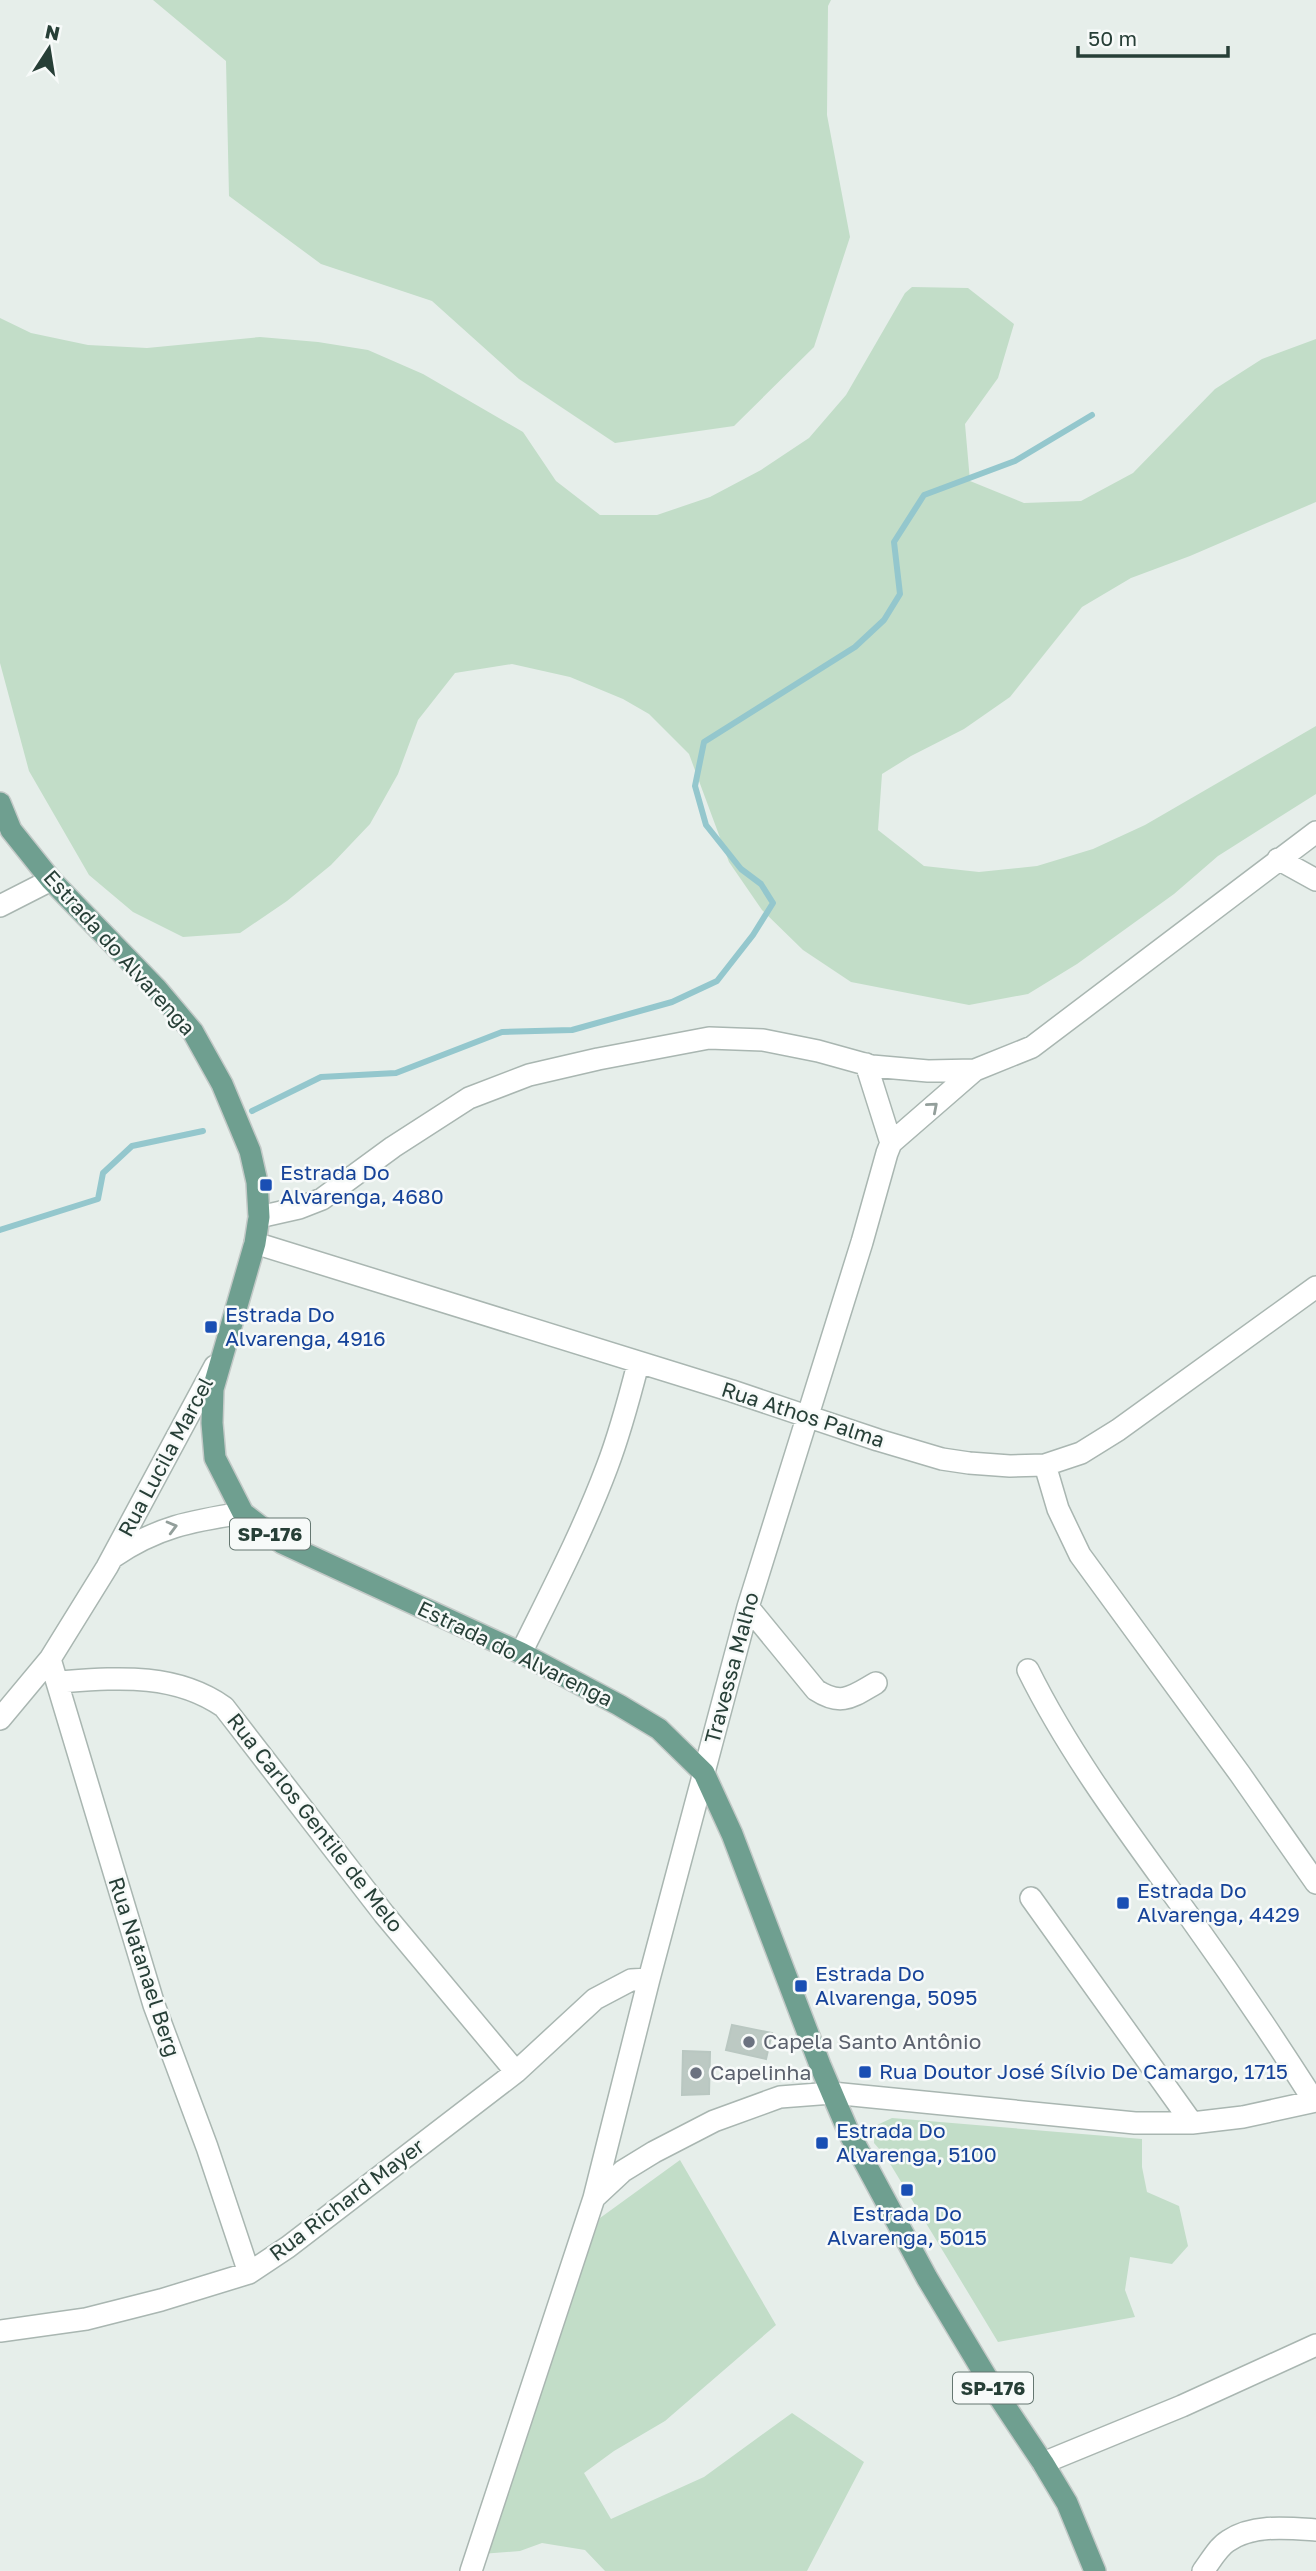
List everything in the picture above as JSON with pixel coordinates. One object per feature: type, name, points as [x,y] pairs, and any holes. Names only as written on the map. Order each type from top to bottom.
[{"type":"main road","name":"Estrada do Alvarenga","points":[[0,803],[11,830],[51,880],[156,988],[194,1032],[237,1116],[250,1151],[257,1182],[259,1217],[255,1243],[220,1356],[213,1389],[212,1423],[215,1458],[243,1513],[282,1543],[521,1653],[619,1705],[659,1729],[704,1773],[732,1834],[849,2133],[926,2278],[1067,2503],[1095,2571]]},
{"type":"street","points":[[259,1217],[299,1208],[322,1199],[393,1146],[469,1098],[529,1075],[643,1049],[709,1038],[763,1040],[866,1064],[928,1071],[975,1070],[1032,1048],[1316,832]]},
{"type":"street","points":[[1278,859],[1316,880]]},
{"type":"street","points":[[0,906],[51,880]]},
{"type":"street","points":[[866,1064],[891,1143],[975,1070]]},
{"type":"street","name":"Travessa Malho","points":[[471,2571],[594,2199],[649,1979],[748,1607],[891,1143]]},
{"type":"street","name":"Rua Athos Palma","points":[[255,1243],[732,1391],[807,1418],[942,1459],[969,1464],[1045,1465],[1081,1454],[1316,1287]]},
{"type":"street","name":"Rua Lucila Marcel","points":[[0,1719],[50,1659],[112,1558],[220,1356]]},
{"type":"street","points":[[521,1653],[607,1468],[638,1364]]},
{"type":"street","points":[[1045,1465],[1071,1542],[1316,1883]]},
{"type":"street","name":"Rua Lucila Marcel","points":[[112,1558],[158,1531],[197,1520],[243,1513]]},
{"type":"street","points":[[748,1607],[817,1690],[827,1697],[842,1700],[850,1698],[876,1683]]},
{"type":"street","name":"Rua Natanael Berg","points":[[50,1659],[154,2005],[249,2273]]},
{"type":"street","points":[[594,2199],[623,2171],[654,2151],[713,2122],[780,2097],[832,2093],[1135,2123],[1192,2123],[1243,2117],[1315,2101],[1110,1805],[1049,1712],[1028,1670]]},
{"type":"street","name":"Rua Carlos Gentile de Melo","points":[[58,1682],[127,1678],[166,1682],[202,1694],[225,1707],[384,1914],[516,2072]]},
{"type":"street","points":[[1031,1898],[1192,2123]]},
{"type":"street","name":"Rua Richard Mayer","points":[[0,2331],[86,2319],[249,2273],[288,2247],[516,2072],[595,1999],[631,1980],[649,1979]]},
{"type":"street","points":[[1043,2463],[1182,2406],[1316,2345]]},
{"type":"street","points":[[1203,2571],[1227,2541],[1257,2530],[1316,2530]]},
{"type":"green space","points":[[153,0],[831,0],[828,6],[827,115],[850,237],[814,347],[734,426],[615,443],[519,379],[432,301],[321,264],[229,196],[226,61]]},
{"type":"green space","points":[[912,287],[968,288],[1014,324],[998,378],[965,424],[970,481],[1024,503],[1081,501],[1133,473],[1215,389],[1262,359],[1316,339],[1316,502],[1131,578],[1082,607],[1010,697],[964,729],[882,774],[878,830],[924,866],[979,872],[1037,866],[1093,849],[1145,825],[1316,726],[1316,794],[1218,856],[1174,894],[1077,964],[1028,994],[969,1005],[851,982],[803,950],[762,910],[729,862],[689,754],[649,714],[623,699],[570,677],[512,664],[455,673],[418,720],[398,774],[370,824],[331,865],[287,901],[240,933],[183,937],[133,912],[89,875],[29,771],[0,663],[0,318],[31,333],[88,345],[147,348],[260,337],[368,350],[423,374],[523,432],[556,481],[600,515],[657,515],[710,497],[761,470],[809,438],[846,395],[905,293]]},
{"type":"green space","points":[[892,2118],[1142,2139],[1142,2167],[1147,2192],[1179,2206],[1188,2246],[1172,2264],[1130,2257],[1125,2290],[1135,2317],[998,2342],[886,2157],[874,2143],[875,2126]]},
{"type":"green space","points":[[680,2160],[776,2325],[665,2421],[614,2451],[584,2473],[611,2519],[704,2477],[792,2413],[864,2462],[807,2571],[605,2571],[585,2550],[542,2543],[520,2551],[481,2554],[600,2218]]},
{"type":"building","name":"Capela Santo Antônio","points":[[732,2025],[772,2033],[766,2059],[726,2050]]},
{"type":"building","name":"Capelinha","points":[[683,2051],[710,2052],[709,2094],[682,2095]]},
{"type":"waterway","points":[[252,1111],[321,1077],[396,1073],[502,1032],[572,1030],[672,1002],[717,981],[753,935],[773,903],[761,884],[741,869],[706,825],[695,786],[704,742],[855,647],[884,620],[900,594],[894,542],[924,495],[1015,461],[1092,415]]},
{"type":"waterway","points":[[0,1230],[98,1199],[103,1173],[132,1146],[203,1131]]},
{"type":"place","name":"Estrada Do Alvarenga, 4680","points":[[266,1185]]},
{"type":"place","name":"Estrada Do Alvarenga, 4916","points":[[211,1327]]},
{"type":"place","name":"Estrada Do Alvarenga, 4429","points":[[1123,1903]]},
{"type":"place","name":"Estrada Do Alvarenga, 5095","points":[[801,1986]]},
{"type":"place","name":"Capela Santo Antônio","points":[[749,2042]]},
{"type":"place","name":"Rua Doutor José Sílvio De Camargo, 1715","points":[[865,2072]]},
{"type":"place","name":"Capelinha","points":[[696,2073]]},
{"type":"place","name":"Estrada Do Alvarenga, 5100","points":[[822,2143]]},
{"type":"place","name":"Estrada Do Alvarenga, 5015","points":[[907,2190]]}]
